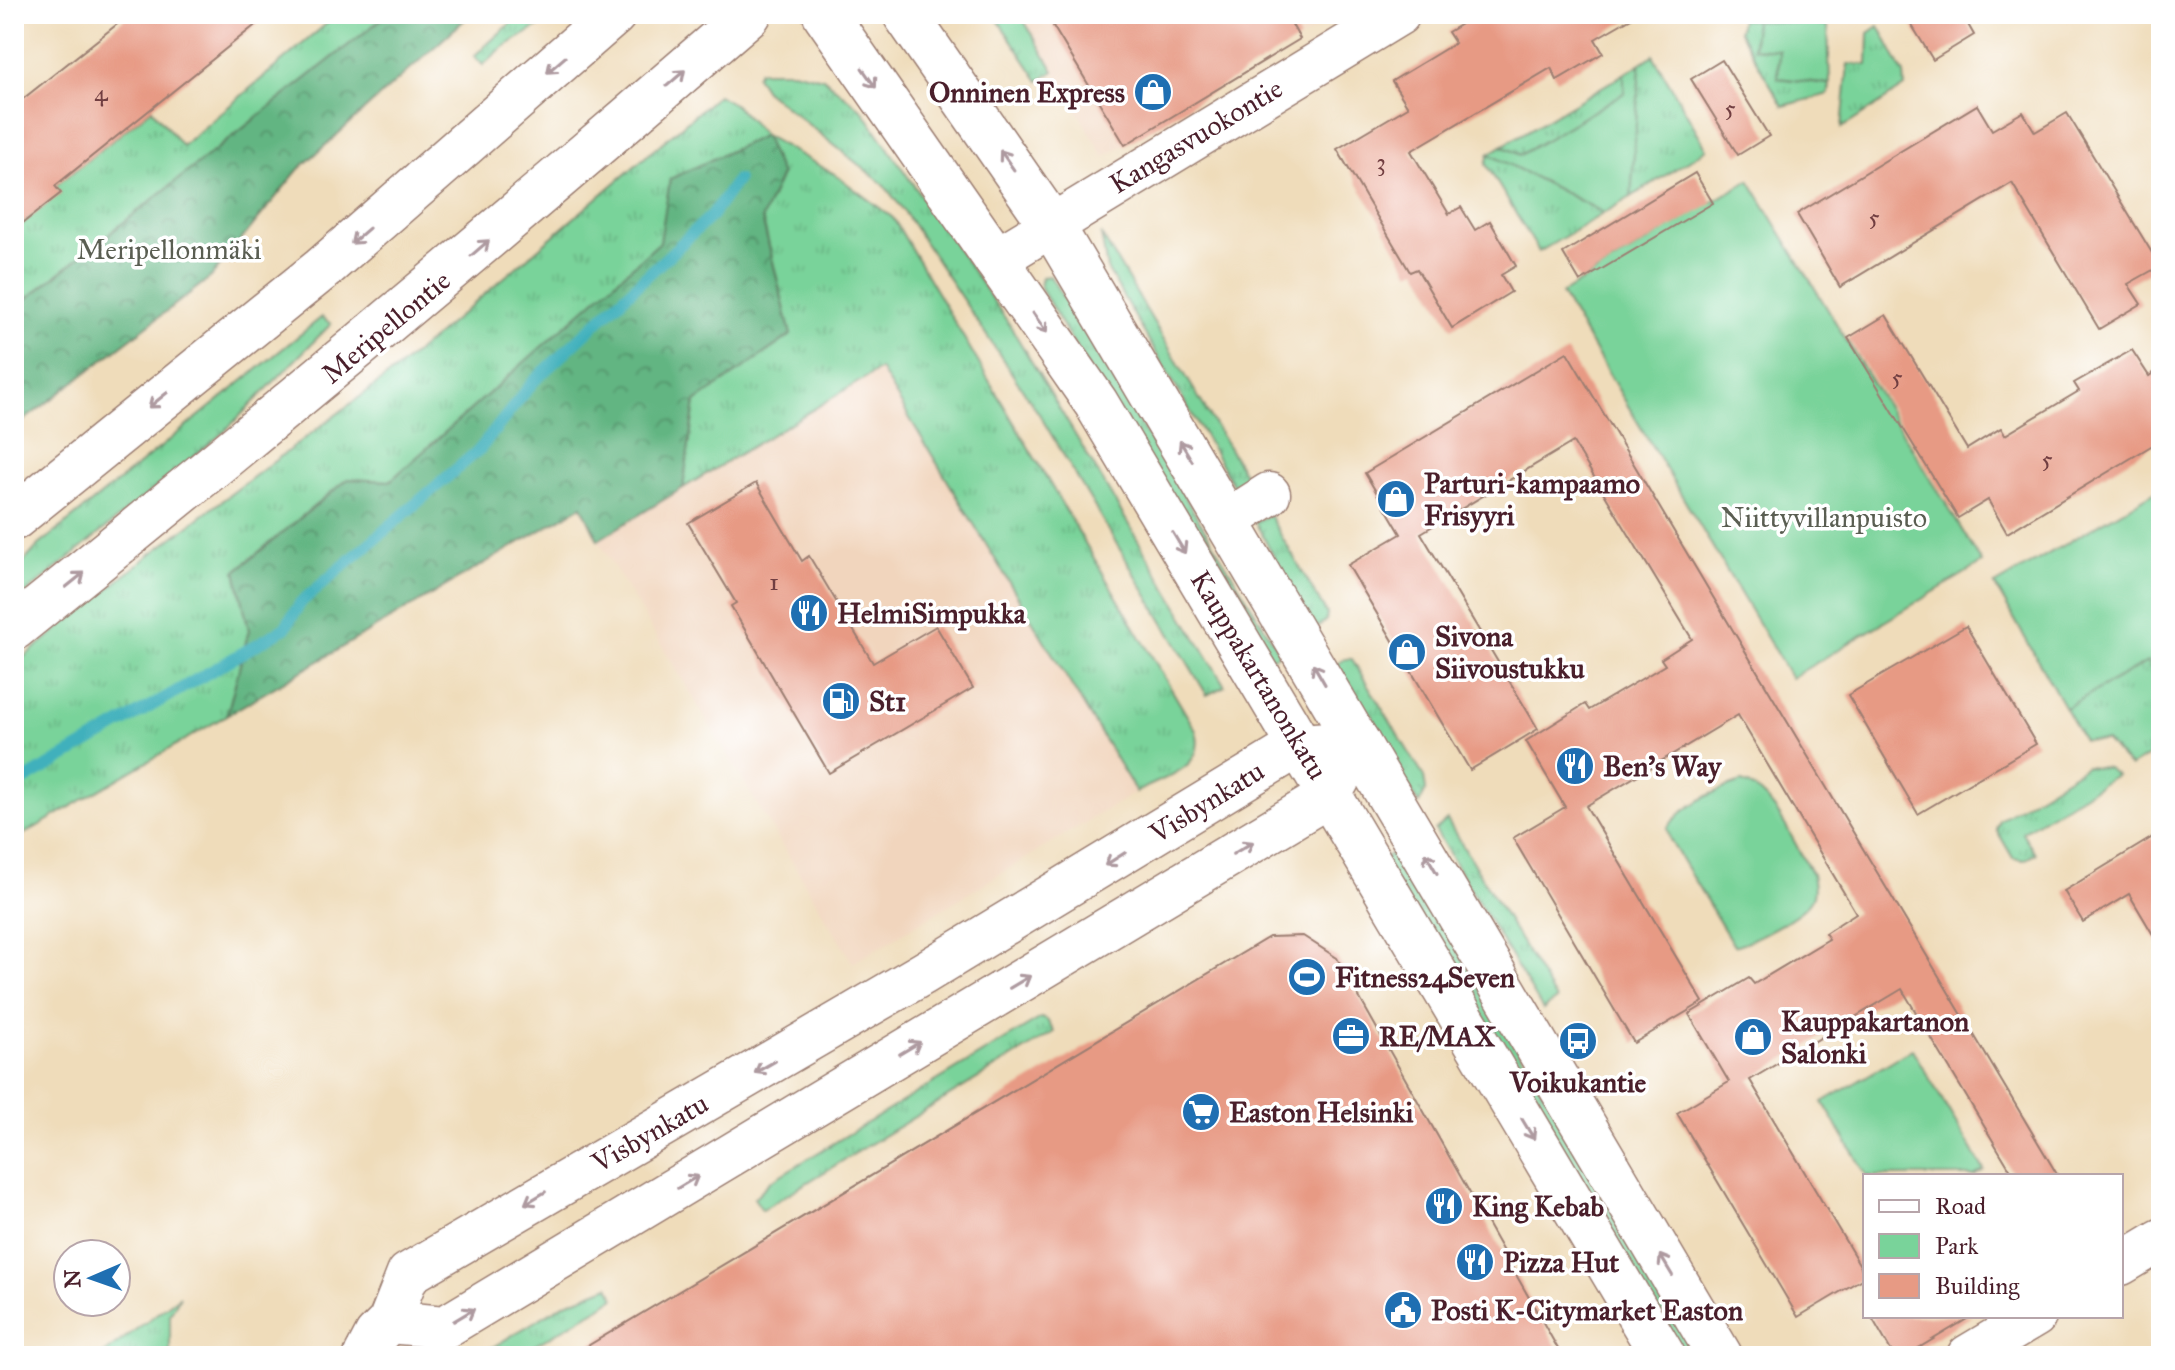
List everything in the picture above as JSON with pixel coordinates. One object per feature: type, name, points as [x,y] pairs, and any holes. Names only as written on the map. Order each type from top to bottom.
[{"type":"main road","points":[[14,518],[322,269],[614,14]]},
{"type":"main road","name":"Meripellontie","points":[[14,628],[400,315],[749,14]]},
{"type":"main road","name":"Kauppakartanonkatu","points":[[825,14],[1096,403],[1663,1356]]},
{"type":"main road","name":"Kauppakartanonkatu","points":[[905,14],[1051,224],[1720,1356]]},
{"type":"street","name":"Kangasvuokontie","points":[[995,260],[1399,14]]},
{"type":"street","points":[[1227,521],[1269,494]]},
{"type":"street","points":[[1330,795],[1358,741]]},
{"type":"street","name":"Visbynkatu","points":[[365,1356],[376,1335],[389,1322],[408,1274],[938,965],[1300,745],[1358,741]]},
{"type":"street","name":"Visbynkatu","points":[[389,1322],[445,1327],[1330,795]]},
{"type":"street","points":[[2123,1263],[2161,1240]]},
{"type":"street","points":[[1968,1356],[2032,1318]]},
{"type":"shaded area","name":"Onninen Express","points":[[1020,14],[1342,14],[1104,157]]},
{"type":"shaded area","points":[[880,369],[1136,792],[853,963],[598,540]]},
{"type":"green space","points":[[338,14],[388,14],[14,309],[14,230],[60,193],[55,186],[152,109],[182,146]]},
{"type":"green space","name":"Meripellonmäki","points":[[388,14],[471,14],[298,170],[211,277],[14,428],[14,309]]},
{"type":"green space","points":[[521,14],[560,14],[502,48],[483,65],[474,56]]},
{"type":"green space","points":[[994,14],[1020,14],[1054,71],[1039,81]]},
{"type":"green space","points":[[1741,19],[1755,20],[1753,48],[1779,50],[1778,78],[1830,84],[1829,94],[1783,106],[1739,31]]},
{"type":"green space","points":[[1755,20],[1828,26],[1830,84],[1778,78],[1779,50],[1753,48]]},
{"type":"green space","points":[[1879,26],[1904,74],[1905,87],[1842,128],[1848,64],[1868,65],[1869,33]]},
{"type":"green space","points":[[1653,55],[1707,149],[1631,197],[1640,64]]},
{"type":"green space","points":[[1640,64],[1631,197],[1604,213],[1489,154],[1502,146],[1520,155],[1624,93],[1624,74]]},
{"type":"green space","points":[[759,71],[793,71],[823,78],[862,110],[1009,324],[1225,686],[1207,695],[1039,414],[901,207],[883,184],[765,90],[756,76]]},
{"type":"green space","points":[[1624,74],[1624,93],[1520,155],[1502,146]]},
{"type":"green space","points":[[718,95],[735,105],[764,135],[833,173],[893,218],[1196,731],[1198,744],[1189,763],[1171,776],[1136,792],[880,369],[683,488],[695,402],[791,335],[762,217],[781,175],[670,179],[661,242],[390,481],[347,479],[236,571],[249,630],[227,715],[14,840],[14,665],[151,554],[397,369]]},
{"type":"green space","points":[[764,135],[781,175],[762,218],[791,335],[695,402],[683,488],[598,540],[582,506],[227,715],[249,630],[236,571],[348,479],[390,481],[660,242],[670,179]]},
{"type":"green space","points":[[1489,154],[1604,213],[1539,252],[1486,164]]},
{"type":"green space","name":"Niittyvillanpuisto","points":[[1749,180],[1982,563],[1791,678],[1561,294]]},
{"type":"green space","points":[[1101,234],[1252,487],[1239,495],[1107,269]]},
{"type":"green space","points":[[1050,276],[1280,653],[1263,663],[1040,287],[1042,277]]},
{"type":"green space","points":[[322,317],[331,324],[224,432],[14,603],[14,573],[38,546]]},
{"type":"green space","points":[[2161,488],[2161,684],[2147,662],[2065,708],[1995,585]]},
{"type":"green space","points":[[1269,515],[1327,614],[1326,620],[1315,630],[1255,522]]},
{"type":"green space","points":[[2161,584],[2161,748],[2130,767],[2106,741],[2083,740],[2065,708],[2147,662],[1999,594],[1995,585]]},
{"type":"green space","points":[[1345,659],[1352,659],[1424,777],[1426,790],[1419,804],[1334,666]]},
{"type":"green space","points":[[2086,766],[2107,768],[2116,775],[2022,832],[2035,854],[2024,860],[2013,858],[1996,829],[1999,820]]},
{"type":"green space","points":[[1742,782],[1765,798],[1783,821],[1812,874],[1814,890],[1811,900],[1798,913],[1734,946],[1670,840],[1667,828],[1701,800]]},
{"type":"green space","points":[[1447,820],[1556,1000],[1543,1010],[1435,830]]},
{"type":"green space","points":[[1397,850],[1704,1356],[1674,1356],[1379,861]]},
{"type":"green space","points":[[1041,1018],[1047,1020],[1054,1032],[762,1210],[754,1198],[771,1181]]},
{"type":"green space","points":[[1912,1049],[1984,1170],[1977,1174],[1866,1174],[1823,1102]]},
{"type":"green space","points":[[609,1286],[615,1298],[517,1356],[478,1356],[566,1303]]},
{"type":"green space","points":[[180,1296],[170,1314],[170,1356],[101,1356]]},
{"type":"building","points":[[130,14],[269,14],[55,186],[61,193],[14,230],[14,106]]},
{"type":"building","name":"Onninen Express","points":[[1073,14],[1286,14],[1300,39],[1125,145],[1053,26]]},
{"type":"building","points":[[1478,14],[1638,14],[1595,39],[1603,53],[1557,80],[1551,68],[1411,151],[1449,214],[1461,207],[1475,230],[1490,221],[1516,266],[1501,275],[1511,292],[1452,328],[1417,269],[1410,272],[1337,149],[1408,107],[1392,81],[1455,43],[1448,32]]},
{"type":"building","points":[[1905,14],[1962,14],[1974,35],[1933,60]]},
{"type":"building","points":[[1722,60],[1769,136],[1738,155],[1691,79]]},
{"type":"building","points":[[1977,105],[1992,130],[2023,112],[2035,132],[2067,113],[2160,266],[2128,284],[2141,304],[2099,329],[2012,183],[1840,287],[1797,214]]},
{"type":"building","points":[[1695,173],[1713,203],[1580,282],[1563,253]]},
{"type":"building","points":[[1886,315],[1967,449],[2001,428],[2005,435],[2079,391],[2074,383],[2132,350],[2149,376],[2161,368],[2161,440],[2007,533],[1988,500],[1958,518],[1848,338]]},
{"type":"building","points":[[1567,352],[2057,1174],[2013,1174],[1902,989],[1750,1080],[1863,1271],[1863,1278],[1798,1317],[1677,1113],[1729,1082],[1689,1014],[1749,978],[1754,984],[1829,939],[1825,933],[1856,913],[1738,715],[1586,806],[1703,1002],[1634,1043],[1513,838],[1565,807],[1526,741],[1585,704],[1589,710],[1665,665],[1661,659],[1692,639],[1573,442],[1421,533],[1538,729],[1470,770],[1348,565],[1401,534],[1365,473]]},
{"type":"building","points":[[756,483],[802,561],[809,556],[873,663],[936,626],[973,688],[829,773],[731,606],[736,603],[688,523]]},
{"type":"building","points":[[1966,626],[2036,744],[1918,814],[1848,695]]},
{"type":"building","points":[[2161,832],[2161,948],[2129,894],[2083,922],[2064,891]]},
{"type":"building","name":"Easton Helsinki","points":[[1303,936],[1337,958],[1562,1356],[571,1356],[1269,937]]},
{"type":"building","points":[[1872,1318],[1969,1318],[1905,1356],[1894,1356]]},
{"type":"waterway","points":[[14,786],[285,628],[301,602],[480,449],[533,382],[712,215],[737,180]]},
{"type":"place","name":"Onninen Express","points":[[1153,92]]},
{"type":"place","name":"Parturi-kampaamo Frisyyri","points":[[1396,499]]},
{"type":"place","name":"HelmiSimpukka","points":[[809,613]]},
{"type":"place","name":"Sivona Siivoustukku","points":[[1407,652]]},
{"type":"place","name":"St1","points":[[841,701]]},
{"type":"place","name":"Ben's Way","points":[[1575,766]]},
{"type":"place","name":"Fitness24Seven","points":[[1307,977]]},
{"type":"place","name":"RE/MAX","points":[[1351,1036]]},
{"type":"place","name":"Kauppakartanon Salonki","points":[[1753,1037]]},
{"type":"place","name":"Voikukantie","points":[[1578,1041]]},
{"type":"place","name":"Easton Helsinki","points":[[1201,1112]]},
{"type":"place","name":"King Kebab","points":[[1444,1206]]},
{"type":"place","name":"Pizza Hut","points":[[1475,1262]]},
{"type":"place","name":"Posti K-Citymarket Easton","points":[[1403,1310]]}]
